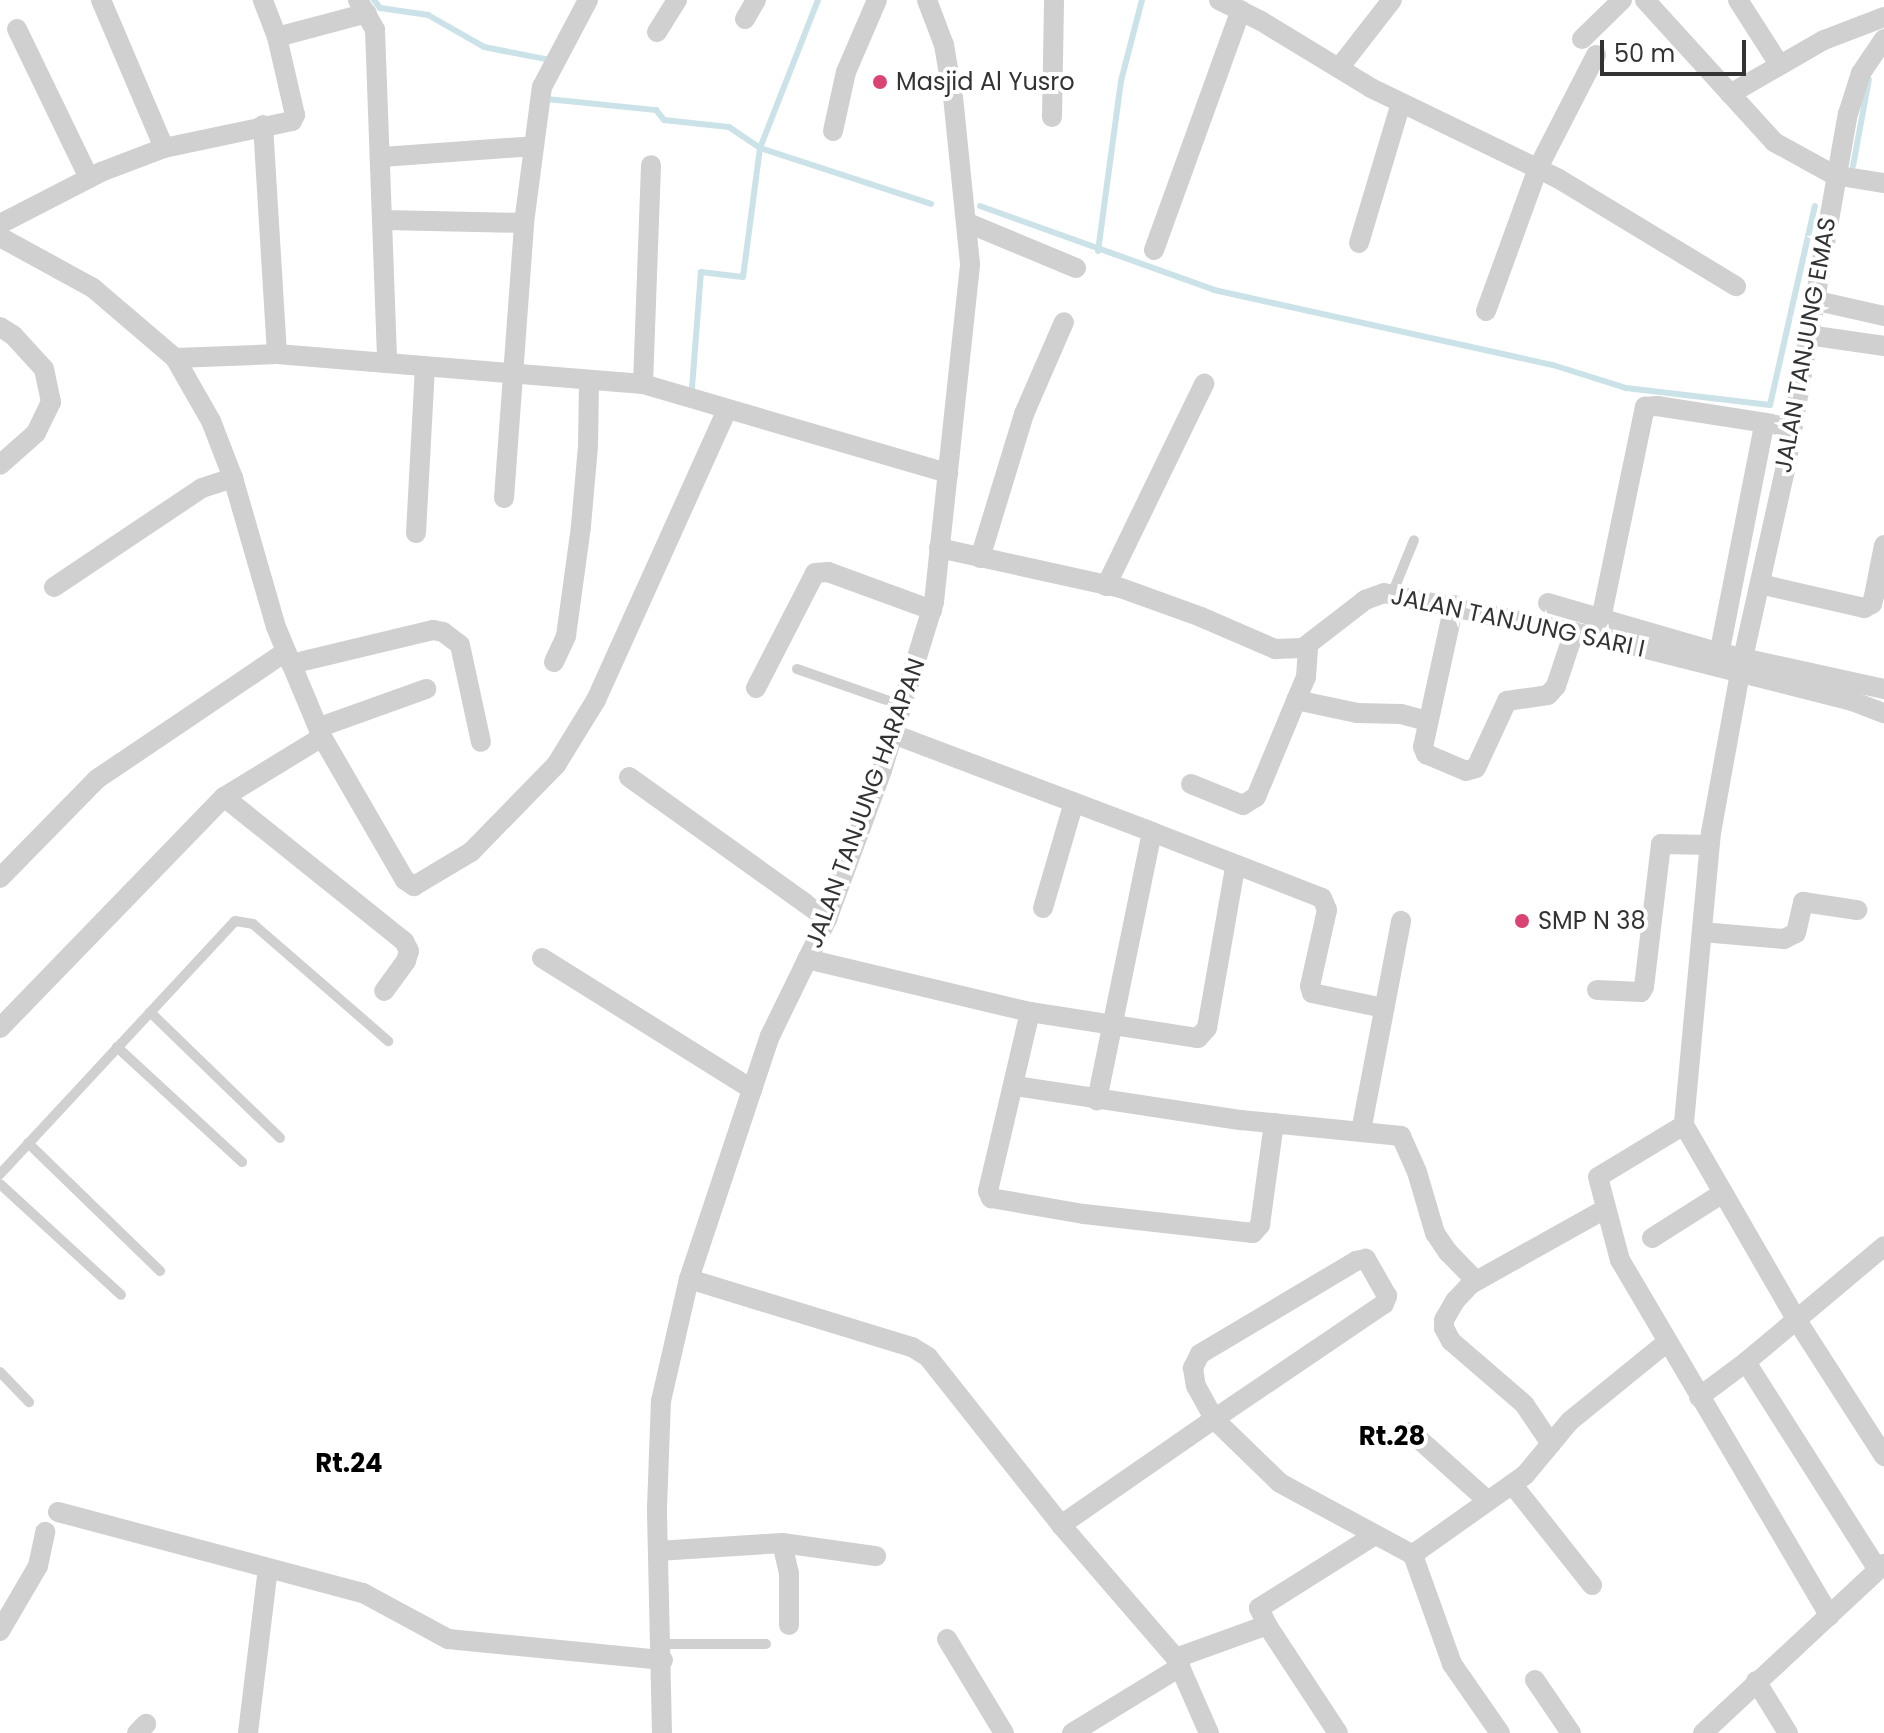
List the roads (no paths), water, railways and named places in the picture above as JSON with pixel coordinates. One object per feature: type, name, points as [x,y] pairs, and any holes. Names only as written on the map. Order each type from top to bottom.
[{"type":"street","points":[[101,0],[164,148]]},
{"type":"street","points":[[0,224],[89,178],[164,148],[263,125],[289,123],[295,115],[277,37],[263,0]]},
{"type":"street","points":[[504,498],[511,373],[534,146],[551,68],[588,0]]},
{"type":"street","points":[[657,32],[677,0]]},
{"type":"street","points":[[745,19],[756,0]]},
{"type":"street","points":[[833,131],[846,72],[877,0]]},
{"type":"street","points":[[1052,117],[1054,0]]},
{"type":"street","points":[[1219,0],[1401,103],[1538,168],[1736,286]]},
{"type":"street","points":[[1339,68],[1392,0]]},
{"type":"street","points":[[1486,311],[1538,168],[1589,47],[1622,0]]},
{"type":"street","points":[[1645,0],[1774,142],[1834,175],[1884,183]]},
{"type":"street","points":[[1738,0],[1779,64]]},
{"type":"street","name":"JALAN TANJUNG HARAPAN","points":[[662,1733],[658,1551],[661,1401],[689,1279],[770,1036],[827,919],[903,706],[932,610],[970,278],[968,223],[949,72],[930,1]]},
{"type":"street","points":[[277,37],[362,6],[375,30],[382,157],[387,362]]},
{"type":"street","points":[[1154,250],[1241,10]]},
{"type":"street","points":[[1730,94],[1779,64],[1847,29],[1884,17]]},
{"type":"street","points":[[17,29],[89,178]]},
{"type":"street","name":"JALAN TANJUNG EMAS","points":[[1684,1125],[1709,845],[1742,666],[1792,427],[1834,175],[1857,83],[1871,55],[1884,39]]},
{"type":"street","points":[[1359,243],[1401,103]]},
{"type":"street","points":[[263,125],[277,354]]},
{"type":"street","points":[[382,157],[534,146]]},
{"type":"street","points":[[643,384],[651,165]]},
{"type":"street","points":[[383,220],[524,223]]},
{"type":"street","points":[[968,223],[1076,268]]},
{"type":"street","points":[[0,237],[93,288],[175,358],[211,421],[233,478],[288,658],[321,732],[405,880],[412,886],[419,885],[471,852],[556,765],[596,700],[727,410]]},
{"type":"street","points":[[1811,318],[1884,316]]},
{"type":"street","points":[[1811,318],[1884,346]]},
{"type":"street","points":[[980,558],[1024,414],[1064,322]]},
{"type":"street","points":[[0,327],[13,335],[44,369],[51,402],[36,433],[0,465]]},
{"type":"street","points":[[175,358],[277,354],[589,382],[643,384],[948,473]]},
{"type":"street","points":[[416,533],[425,367]]},
{"type":"street","points":[[554,662],[566,636],[581,526],[588,446],[589,382]]},
{"type":"street","points":[[1106,586],[1204,384]]},
{"type":"street","points":[[1601,619],[1645,407],[1657,406],[1792,427]]},
{"type":"street","points":[[1548,603],[1718,660],[1764,425]]},
{"type":"street","points":[[54,587],[202,488],[233,478]]},
{"type":"street","points":[[1760,584],[1864,608],[1872,604],[1884,545]]},
{"type":"street","points":[[939,548],[1106,586],[1174,606],[1275,649],[1298,650],[1308,645]]},
{"type":"street","points":[[756,688],[815,573],[828,572],[932,610]]},
{"type":"street","name":"JALAN TANJUNG SARI I","points":[[1308,645],[1369,598],[1392,594],[1718,660],[1884,713]]},
{"type":"street","points":[[1454,605],[1423,747],[1426,754],[1466,771],[1476,768],[1507,701],[1520,697],[1542,699],[1556,686],[1574,632]]},
{"type":"street","points":[[0,878],[97,779],[288,658],[433,630],[443,632],[460,645],[481,742]]},
{"type":"street","points":[[1191,784],[1243,805],[1256,797],[1306,677],[1308,645]]},
{"type":"street","points":[[1742,666],[1884,689]]},
{"type":"street","points":[[0,1028],[224,797],[321,732],[426,689]]},
{"type":"street","points":[[1296,700],[1357,713],[1401,714],[1427,721]]},
{"type":"street","points":[[893,734],[1322,898],[1327,910],[1310,986],[1312,993],[1383,1008]]},
{"type":"street","points":[[629,777],[827,919]]},
{"type":"street","points":[[224,797],[404,941],[409,951],[406,961],[384,991]]},
{"type":"street","points":[[1043,908],[1074,802]]},
{"type":"street","points":[[1097,1100],[1110,1024],[1152,832]]},
{"type":"street","points":[[1597,990],[1641,992],[1644,987],[1661,844],[1709,845]]},
{"type":"street","points":[[807,959],[1030,1012],[1198,1038],[1204,1034],[1235,867]]},
{"type":"street","points":[[1702,932],[1784,939],[1796,933],[1803,902],[1857,910]]},
{"type":"street","points":[[1361,1131],[1401,921]]},
{"type":"street","points":[[542,958],[752,1089]]},
{"type":"street","points":[[1030,1012],[989,1195],[995,1199],[1084,1214],[1255,1232],[1260,1225],[1274,1123]]},
{"type":"street","points":[[1015,1086],[1274,1123],[1396,1134],[1404,1140],[1435,1233],[1448,1252],[1476,1281]]},
{"type":"street","points":[[1830,1616],[1666,1343],[1620,1260],[1597,1181],[1601,1173],[1684,1125],[1796,1319],[1884,1456]]},
{"type":"street","points":[[1652,1238],[1723,1193]]},
{"type":"street","points":[[1551,1444],[1524,1404],[1446,1334],[1444,1320],[1448,1310],[1476,1281],[1605,1209]]},
{"type":"street","points":[[1699,1397],[1746,1362],[1884,1246]]},
{"type":"street","points":[[1061,1525],[1214,1419],[1384,1304],[1387,1296],[1370,1262],[1356,1261],[1200,1354],[1194,1364],[1194,1377],[1214,1419],[1280,1483],[1412,1555],[1452,1664],[1500,1733]]},
{"type":"street","points":[[689,1279],[912,1347],[928,1357],[1061,1525],[1178,1662],[1209,1733]]},
{"type":"street","points":[[1412,1555],[1525,1475],[1570,1421],[1666,1343]]},
{"type":"street","points":[[1703,1733],[1881,1567],[1746,1362]]},
{"type":"street","points":[[1411,1432],[1488,1501]]},
{"type":"street","points":[[1512,1484],[1592,1585]]},
{"type":"street","points":[[58,1512],[363,1593],[448,1639],[662,1652]]},
{"type":"street","points":[[0,1631],[38,1566],[45,1532]]},
{"type":"street","points":[[1338,1733],[1259,1608],[1375,1535]]},
{"type":"street","points":[[782,1543],[789,1573],[789,1625]]},
{"type":"street","points":[[658,1551],[782,1543],[876,1556]]},
{"type":"street","points":[[250,1732],[268,1568]]},
{"type":"street","points":[[1072,1733],[1178,1662],[1267,1625]]},
{"type":"street","points":[[947,1639],[1004,1733]]},
{"type":"street","points":[[1535,1680],[1571,1733]]},
{"type":"street","points":[[1756,1681],[1788,1733]]},
{"type":"lane","points":[[1392,594],[1414,540]]},
{"type":"lane","points":[[797,669],[903,706]]},
{"type":"lane","points":[[0,1174],[235,921],[253,924],[388,1041]]},
{"type":"lane","points":[[150,1012],[280,1138]]},
{"type":"lane","points":[[117,1047],[242,1162]]},
{"type":"lane","points":[[28,1143],[160,1271]]},
{"type":"lane","points":[[0,1184],[121,1295]]},
{"type":"lane","points":[[0,1372],[29,1402]]},
{"type":"lane","points":[[662,1652],[766,1644]]},
{"type":"waterway","points":[[374,0],[380,8],[428,15],[484,47],[550,60]]},
{"type":"waterway","points":[[692,388],[701,272],[743,277],[760,148],[818,0]]},
{"type":"waterway","points":[[1098,251],[1121,81],[1142,0]]},
{"type":"waterway","points":[[1853,166],[1869,79]]},
{"type":"waterway","points":[[547,99],[656,110],[664,120],[729,127],[760,148],[931,204]]},
{"type":"waterway","points":[[980,206],[1214,290],[1553,365],[1626,388],[1770,405],[1815,206]]},
{"type":"place","name":"Masjid Al Yusro","points":[[880,82]]},
{"type":"place","name":"SMP N 38","points":[[1522,921]]},
{"type":"district","name":"Rt.28","points":[[1392,1437]]},
{"type":"district","name":"Rt.24","points":[[349,1464]]}]
